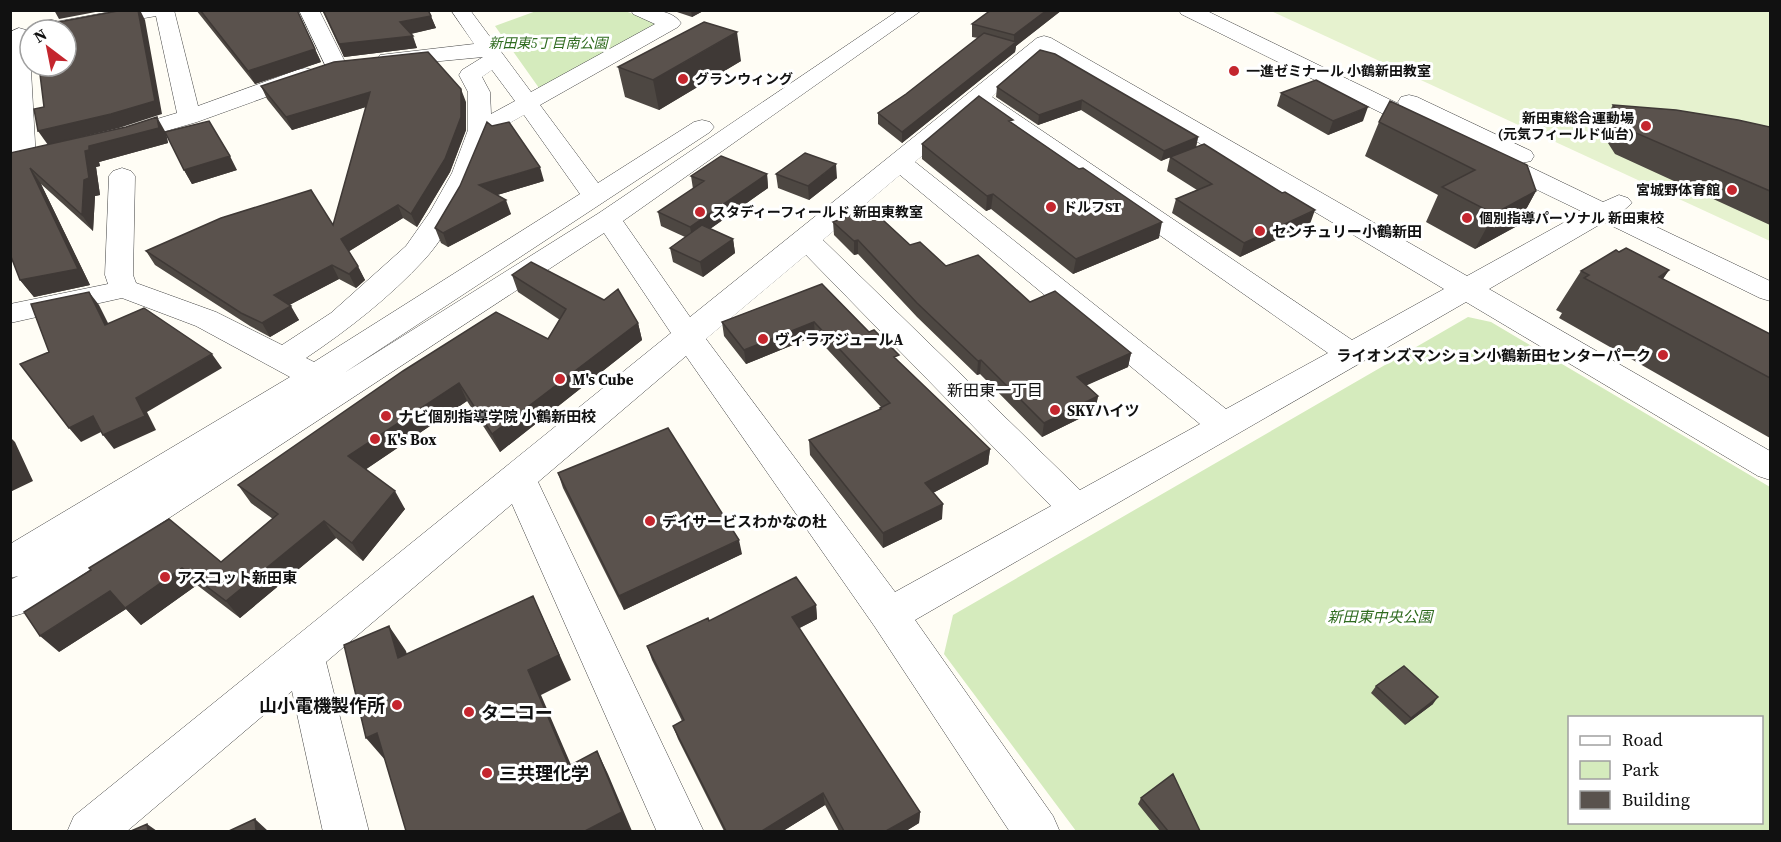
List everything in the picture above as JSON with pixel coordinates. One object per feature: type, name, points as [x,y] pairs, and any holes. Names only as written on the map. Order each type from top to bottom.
[{"type":"street","points":[[78,24],[158,10]]},
{"type":"street","points":[[164,10],[189,117]]},
{"type":"street","points":[[309,10],[336,66]]},
{"type":"street","points":[[460,10],[601,208],[688,336],[889,615],[1038,831]]},
{"type":"street","points":[[480,130],[671,22],[640,10]]},
{"type":"street","points":[[10,563],[314,377],[601,208],[882,10]]},
{"type":"street","points":[[10,601],[601,208],[913,10]]},
{"type":"street","points":[[1188,10],[1611,208],[1770,275]]},
{"type":"street","points":[[1218,10],[1611,208],[1770,292]]},
{"type":"street","points":[[90,831],[1044,42],[1770,467]]},
{"type":"street","points":[[93,144],[189,117],[336,66],[491,54]]},
{"type":"street","points":[[283,358],[342,320],[416,252],[443,213],[464,173],[480,130],[479,92],[470,75],[491,54]]},
{"type":"street","points":[[19,78],[17,162],[47,155]]},
{"type":"street","points":[[977,98],[1351,354]]},
{"type":"street","points":[[899,162],[1225,426]]},
{"type":"street","points":[[122,176],[118,275],[124,289]]},
{"type":"street","points":[[889,615],[1611,208]]},
{"type":"street","points":[[806,239],[1077,510]]},
{"type":"street","points":[[10,314],[124,289],[206,319],[283,358],[314,377]]},
{"type":"street","points":[[519,477],[681,831]]},
{"type":"street","points":[[304,655],[346,831]]},
{"type":"green space","name":"新田東5丁目南公園","points":[[539,10],[625,11],[658,23],[539,88],[495,26]]},
{"type":"green space","name":"新田東総合運動場 (元気フィールド仙台)","points":[[1271,11],[1770,11],[1770,241]]},
{"type":"green space","name":"新田東中央公園","points":[[1468,317],[1491,322],[1770,487],[1770,831],[1076,831],[944,654],[953,615]]},
{"type":"building","points":[[123,10],[138,10],[155,101],[38,131],[34,109],[44,107],[40,78],[78,78],[78,18]]},
{"type":"building","points":[[200,10],[297,10],[315,49],[248,71]]},
{"type":"building","points":[[323,10],[428,10],[431,16],[400,22],[413,36],[339,44]]},
{"type":"building","points":[[991,10],[1047,10],[1014,35],[972,24]]},
{"type":"building","points":[[704,22],[737,32],[653,80],[618,67]]},
{"type":"building","points":[[984,33],[1016,42],[902,132],[878,113],[906,94]]},
{"type":"building","points":[[1040,50],[1055,54],[1198,137],[1164,151],[1082,100],[1039,115],[997,87]]},
{"type":"building","points":[[428,52],[461,89],[461,117],[445,159],[411,214],[398,205],[341,239],[358,266],[349,274],[332,265],[274,295],[291,306],[262,323],[241,313],[146,251],[221,218],[311,190],[333,225],[370,92],[286,117],[261,86],[334,62]]},
{"type":"building","points":[[1316,80],[1368,107],[1333,121],[1281,93]]},
{"type":"building","points":[[979,96],[1013,120],[1009,121],[1162,222],[1076,259],[993,194],[987,196],[922,144]]},
{"type":"building","points":[[1390,101],[1527,165],[1536,191],[1494,214],[1442,187],[1475,170],[1379,122]]},
{"type":"building","points":[[1613,105],[1676,110],[1770,127],[1770,191],[1629,130]]},
{"type":"building","points":[[157,117],[159,128],[89,146],[89,150],[85,151],[89,178],[84,180],[82,215],[30,168],[78,269],[20,280],[10,254],[10,153],[126,127]]},
{"type":"building","points":[[209,121],[230,156],[184,170],[165,132]]},
{"type":"building","points":[[487,122],[492,126],[509,122],[540,167],[479,185],[506,200],[443,233],[435,228],[460,186]]},
{"type":"building","points":[[1204,144],[1282,193],[1285,192],[1315,210],[1244,243],[1176,199],[1212,184],[1170,157]]},
{"type":"building","points":[[805,153],[836,164],[808,186],[776,174]]},
{"type":"building","points":[[721,156],[767,174],[690,227],[658,212],[704,181],[691,176]]},
{"type":"building","points":[[870,208],[910,245],[920,242],[946,266],[978,255],[1030,302],[1055,291],[1131,353],[1077,377],[1098,396],[1044,423],[981,360],[978,361],[917,303],[858,240],[854,241],[833,222]]},
{"type":"building","points":[[702,225],[733,239],[700,262],[670,248]]},
{"type":"building","points":[[1626,248],[1669,270],[1659,277],[1770,334],[1770,378],[1584,278],[1589,275],[1581,271],[1616,250],[1619,252]]},
{"type":"building","points":[[531,262],[604,300],[618,289],[638,323],[492,434],[459,383],[348,456],[395,491],[352,543],[324,521],[226,601],[182,568],[125,608],[110,591],[40,636],[24,612],[91,570],[89,568],[169,519],[221,562],[278,514],[238,485],[403,371],[496,312],[548,339],[566,309],[512,275]]},
{"type":"building","points":[[822,284],[869,332],[874,330],[899,355],[894,357],[990,449],[925,483],[943,504],[883,533],[809,440],[890,403],[814,322],[744,350],[722,322]]},
{"type":"building","points":[[89,292],[105,325],[144,308],[212,354],[136,398],[145,416],[103,435],[93,416],[69,428],[20,364],[49,352],[31,304]]},
{"type":"building","name":"デイサービスわかなの杜","points":[[668,428],[739,540],[619,596],[558,473]]},
{"type":"building","points":[[796,577],[816,605],[792,617],[920,812],[886,831],[844,831],[823,793],[762,831],[726,831],[673,726],[684,720],[647,646],[708,618],[709,621]]},
{"type":"building","points":[[533,596],[559,655],[528,670],[569,766],[597,751],[622,812],[585,831],[406,831],[377,733],[366,738],[344,645],[389,626],[398,658]]},
{"type":"building","points":[[1404,666],[1438,697],[1411,718],[1376,686]]},
{"type":"building","points":[[1173,774],[1200,831],[1168,831],[1141,798]]},
{"type":"building","points":[[255,819],[256,831],[229,831]]},
{"type":"building","points":[[147,824],[148,831],[131,831]]},
{"type":"place","name":"一進ゼミナール 小鶴新田教室","points":[[1234,71]]},
{"type":"place","name":"グランウィング","points":[[683,79]]},
{"type":"place","name":"新田東総合運動場 (元気フィールド仙台)","points":[[1646,126]]},
{"type":"place","name":"宮城野体育館","points":[[1732,190]]},
{"type":"place","name":"ドルフST","points":[[1051,207]]},
{"type":"place","name":"スタディーフィールド 新田東教室","points":[[700,212]]},
{"type":"place","name":"個別指導パーソナル 新田東校","points":[[1467,218]]},
{"type":"place","name":"センチュリー小鶴新田","points":[[1260,231]]},
{"type":"place","name":"ヴィラアジュールA","points":[[763,339]]},
{"type":"place","name":"ライオンズマンション小鶴新田センターパーク","points":[[1663,355]]},
{"type":"place","name":"M's Cube","points":[[560,379]]},
{"type":"place","name":"SKYハイツ","points":[[1055,410]]},
{"type":"place","name":"ナビ個別指導学院 小鶴新田校","points":[[386,416]]},
{"type":"place","name":"K's Box","points":[[375,439]]},
{"type":"place","name":"デイサービスわかなの杜","points":[[650,521]]},
{"type":"place","name":"アスコット新田東","points":[[165,577]]},
{"type":"place","name":"山小電機製作所","points":[[397,705]]},
{"type":"place","name":"タニコー","points":[[469,712]]},
{"type":"place","name":"三共理化学","points":[[487,773]]},
{"type":"district","name":"新田東一丁目","points":[[995,390]]}]
